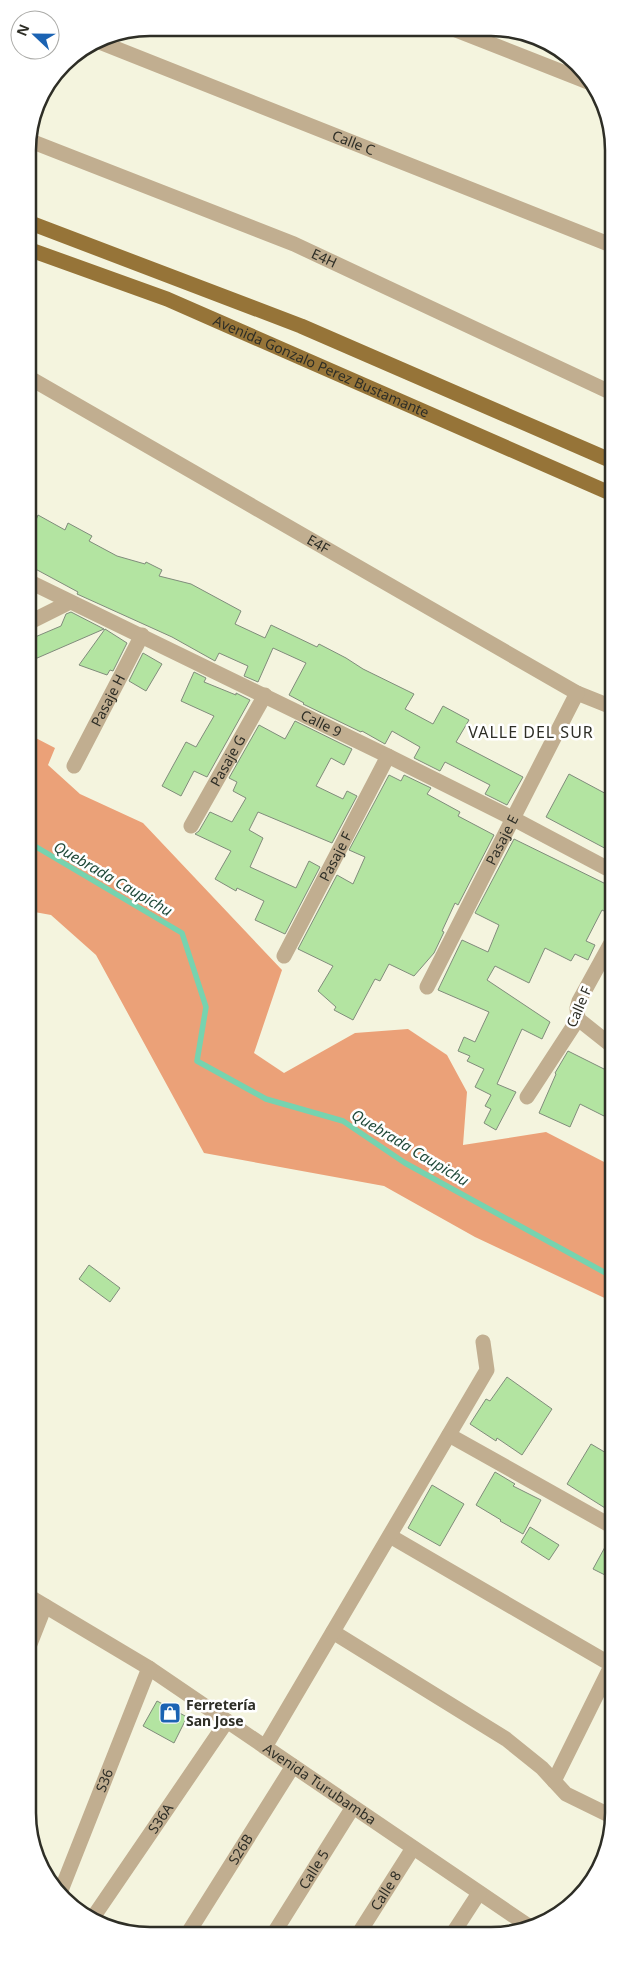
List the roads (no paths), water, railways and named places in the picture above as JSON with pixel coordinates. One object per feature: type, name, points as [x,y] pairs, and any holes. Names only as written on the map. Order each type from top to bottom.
[{"type":"main road","name":"Avenida Gonzalo Perez Bustamante","points":[[36,225],[301,326],[605,458]]},
{"type":"main road","name":"Avenida Gonzalo Perez Bustamante","points":[[36,253],[167,299],[605,491]]},
{"type":"street","points":[[471,36],[579,78]]},
{"type":"street","name":"Calle C","points":[[107,45],[605,243]]},
{"type":"street","name":"E4H","points":[[36,143],[294,244],[605,389]]},
{"type":"street","name":"E4F","points":[[36,382],[577,693],[605,704]]},
{"type":"street","name":"Calle 9","points":[[36,585],[388,756],[605,867]]},
{"type":"street","points":[[36,619],[70,602]]},
{"type":"street","name":"Pasaje H","points":[[74,766],[142,635]]},
{"type":"street","name":"Pasaje E","points":[[427,987],[577,693]]},
{"type":"street","name":"Pasaje G","points":[[191,826],[265,695]]},
{"type":"street","name":"Pasaje F","points":[[284,956],[388,756]]},
{"type":"street","name":"Calle F","points":[[527,1098],[578,1018],[577,1008],[579,1001],[605,954]]},
{"type":"street","points":[[578,1018],[605,1040]]},
{"type":"street","points":[[265,1747],[487,1370],[483,1342]]},
{"type":"street","points":[[449,1435],[605,1523]]},
{"type":"street","points":[[390,1536],[605,1660]]},
{"type":"street","name":"Avenida Turubamba","points":[[36,1601],[149,1668],[523,1922]]},
{"type":"street","points":[[36,1629],[45,1606]]},
{"type":"street","points":[[333,1632],[506,1739],[542,1768],[566,1794],[605,1813]]},
{"type":"street","name":"S36","points":[[63,1885],[149,1668]]},
{"type":"street","points":[[554,1781],[605,1678]]},
{"type":"street","name":"S36A","points":[[96,1913],[227,1721]]},
{"type":"street","name":"S26B","points":[[192,1927],[292,1766]]},
{"type":"street","name":"Calle 5","points":[[278,1927],[353,1807]]},
{"type":"street","name":"Calle 8","points":[[363,1927],[413,1848]]},
{"type":"street","points":[[457,1927],[479,1893]]},
{"type":"waterway","name":"Quebrada Caupichu","points":[[36,847],[182,933],[206,1007],[197,1061],[266,1099],[343,1121],[405,1163],[605,1273]]},
{"type":"place","name":"Ferretería San Jose","points":[[170,1713]]},
{"type":"district","name":"VALLE DEL SUR","points":[[531,732]]}]
